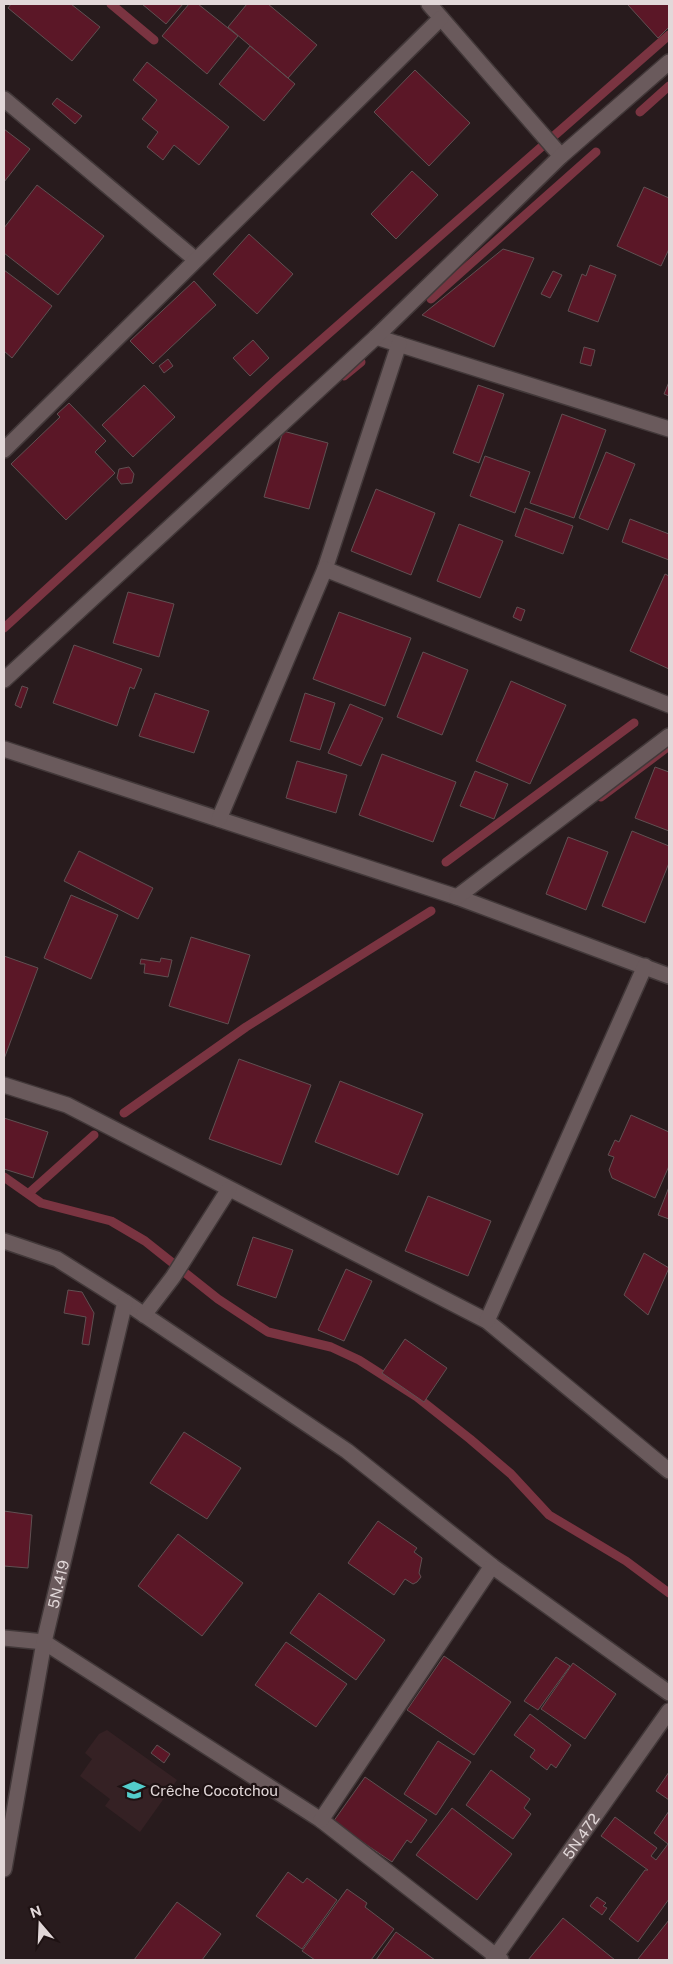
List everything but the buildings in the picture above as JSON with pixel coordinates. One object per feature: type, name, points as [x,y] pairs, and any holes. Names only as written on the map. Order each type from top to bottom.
[{"type":"street","points":[[428,4],[561,156]]},
{"type":"street","points":[[4,450],[442,18]]},
{"type":"street","points":[[4,680],[376,337],[561,156],[669,62]]},
{"type":"street","points":[[4,99],[196,260]]},
{"type":"street","points":[[376,337],[669,429]]},
{"type":"street","points":[[219,819],[325,569],[399,344]]},
{"type":"street","points":[[325,569],[669,705]]},
{"type":"street","points":[[457,897],[669,736]]},
{"type":"street","points":[[4,749],[457,897],[669,976]]},
{"type":"street","points":[[487,1321],[645,966]]},
{"type":"street","points":[[4,1085],[66,1105],[487,1321],[669,1472]]},
{"type":"street","points":[[144,1315],[173,1277],[229,1188]]},
{"type":"street","points":[[4,1241],[57,1260],[125,1302],[347,1451],[492,1566],[669,1693]]},
{"type":"street","name":"5N.419","points":[[4,1869],[44,1642],[125,1302]]},
{"type":"street","points":[[321,1820],[492,1566]]},
{"type":"street","points":[[4,1638],[44,1642],[321,1820],[497,1959]]},
{"type":"street","name":"5N.472","points":[[497,1959],[669,1711]]},
{"type":"shaded area","name":"Crêche Cocotchou","points":[[107,1730],[177,1780],[140,1832],[105,1806],[110,1799],[80,1776],[92,1759],[85,1753],[99,1734]]},
{"type":"waterway","points":[[111,4],[154,40]]},
{"type":"waterway","points":[[4,628],[278,378],[669,35]]},
{"type":"waterway","points":[[640,112],[669,86]]},
{"type":"waterway","points":[[431,299],[596,152]]},
{"type":"waterway","points":[[344,376],[361,362]]},
{"type":"waterway","points":[[446,862],[634,723]]},
{"type":"waterway","points":[[601,797],[669,746]]},
{"type":"waterway","points":[[124,1113],[246,1027],[431,911]]},
{"type":"waterway","points":[[28,1194],[94,1135]]},
{"type":"waterway","points":[[4,1177],[41,1203],[111,1221],[145,1241],[218,1299],[268,1332],[331,1347],[359,1360],[417,1397],[470,1439],[511,1474],[549,1515],[626,1561],[669,1593]]},
{"type":"place","name":"Crêche Cocotchou","points":[[134,1790]]}]
